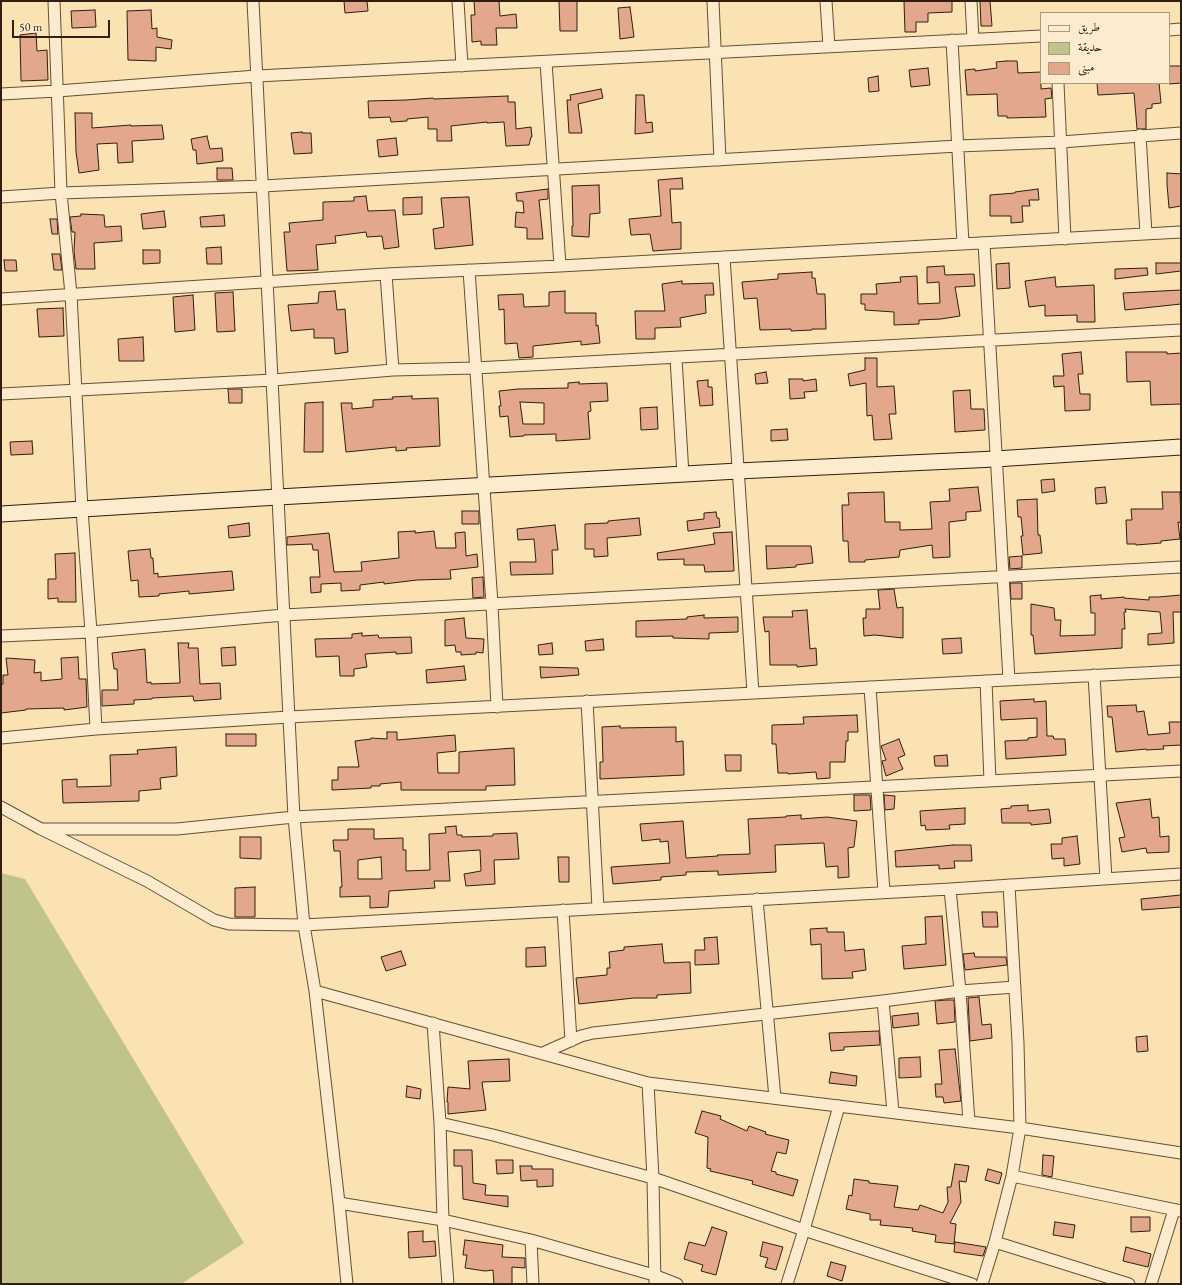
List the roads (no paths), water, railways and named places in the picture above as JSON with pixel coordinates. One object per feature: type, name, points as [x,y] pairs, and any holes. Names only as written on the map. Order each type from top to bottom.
[{"type":"street","points":[[54,1],[61,193],[71,294],[82,510],[96,729]]},
{"type":"street","points":[[253,1],[294,817],[304,925],[315,991],[339,1204],[346,1284]]},
{"type":"street","points":[[458,1],[462,66]]},
{"type":"street","points":[[713,1],[720,160]]},
{"type":"street","points":[[826,1],[829,47]]},
{"type":"street","points":[[970,1],[973,39]]},
{"type":"street","points":[[1170,30],[1181,29]]},
{"type":"street","points":[[1,94],[257,76],[1040,36]]},
{"type":"street","points":[[952,40],[963,244]]},
{"type":"street","points":[[546,62],[560,266]]},
{"type":"street","points":[[1058,84],[1065,238]]},
{"type":"street","points":[[1,197],[61,193],[263,186],[958,146],[1061,142],[1181,133]]},
{"type":"street","points":[[1140,135],[1146,234]]},
{"type":"street","points":[[1,299],[386,274],[1181,232]]},
{"type":"street","points":[[984,243],[1009,680]]},
{"type":"street","points":[[724,257],[752,693]]},
{"type":"street","points":[[470,270],[483,486],[492,604],[497,707]]},
{"type":"street","points":[[386,274],[393,370]]},
{"type":"street","points":[[1,394],[273,380],[393,370],[476,368],[676,358],[1181,330]]},
{"type":"street","points":[[676,358],[683,475]]},
{"type":"street","points":[[1,514],[738,471],[996,459],[1181,447]]},
{"type":"street","points":[[1,636],[91,632],[284,615],[1181,567]]},
{"type":"street","points":[[1,738],[96,729],[289,717],[1181,671]]},
{"type":"street","points":[[1094,675],[1106,879]]},
{"type":"street","points":[[986,681],[990,781]]},
{"type":"street","points":[[870,687],[884,892]]},
{"type":"street","points":[[587,702],[598,908]]},
{"type":"street","points":[[41,829],[177,829],[294,817],[1181,771]]},
{"type":"street","points":[[1,807],[41,829],[147,881],[221,923],[229,924],[304,925],[950,889],[1181,874]]},
{"type":"street","points":[[982,1284],[995,1242],[1012,1176],[1020,1128],[1018,1043],[1009,885]]},
{"type":"street","points":[[950,889],[960,990],[969,1122]]},
{"type":"street","points":[[757,899],[775,1098]]},
{"type":"street","points":[[563,910],[571,1041]]},
{"type":"street","points":[[543,1053],[594,1033],[883,1001],[960,990],[1014,987]]},
{"type":"street","points":[[315,991],[648,1083],[1020,1128],[1181,1153]]},
{"type":"street","points":[[883,1001],[893,1112]]},
{"type":"street","points":[[433,1023],[440,1123],[443,1220],[448,1284]]},
{"type":"street","points":[[648,1083],[653,1178],[655,1279]]},
{"type":"street","points":[[787,1284],[804,1230],[838,1106]]},
{"type":"street","points":[[440,1123],[493,1135],[653,1178],[804,1230],[972,1284]]},
{"type":"street","points":[[1012,1176],[1178,1210],[1151,1284]]},
{"type":"street","points":[[339,1204],[443,1220],[531,1240],[655,1279],[677,1284]]},
{"type":"street","points":[[531,1240],[533,1284]]},
{"type":"street","points":[[995,1242],[1129,1284]]}]
